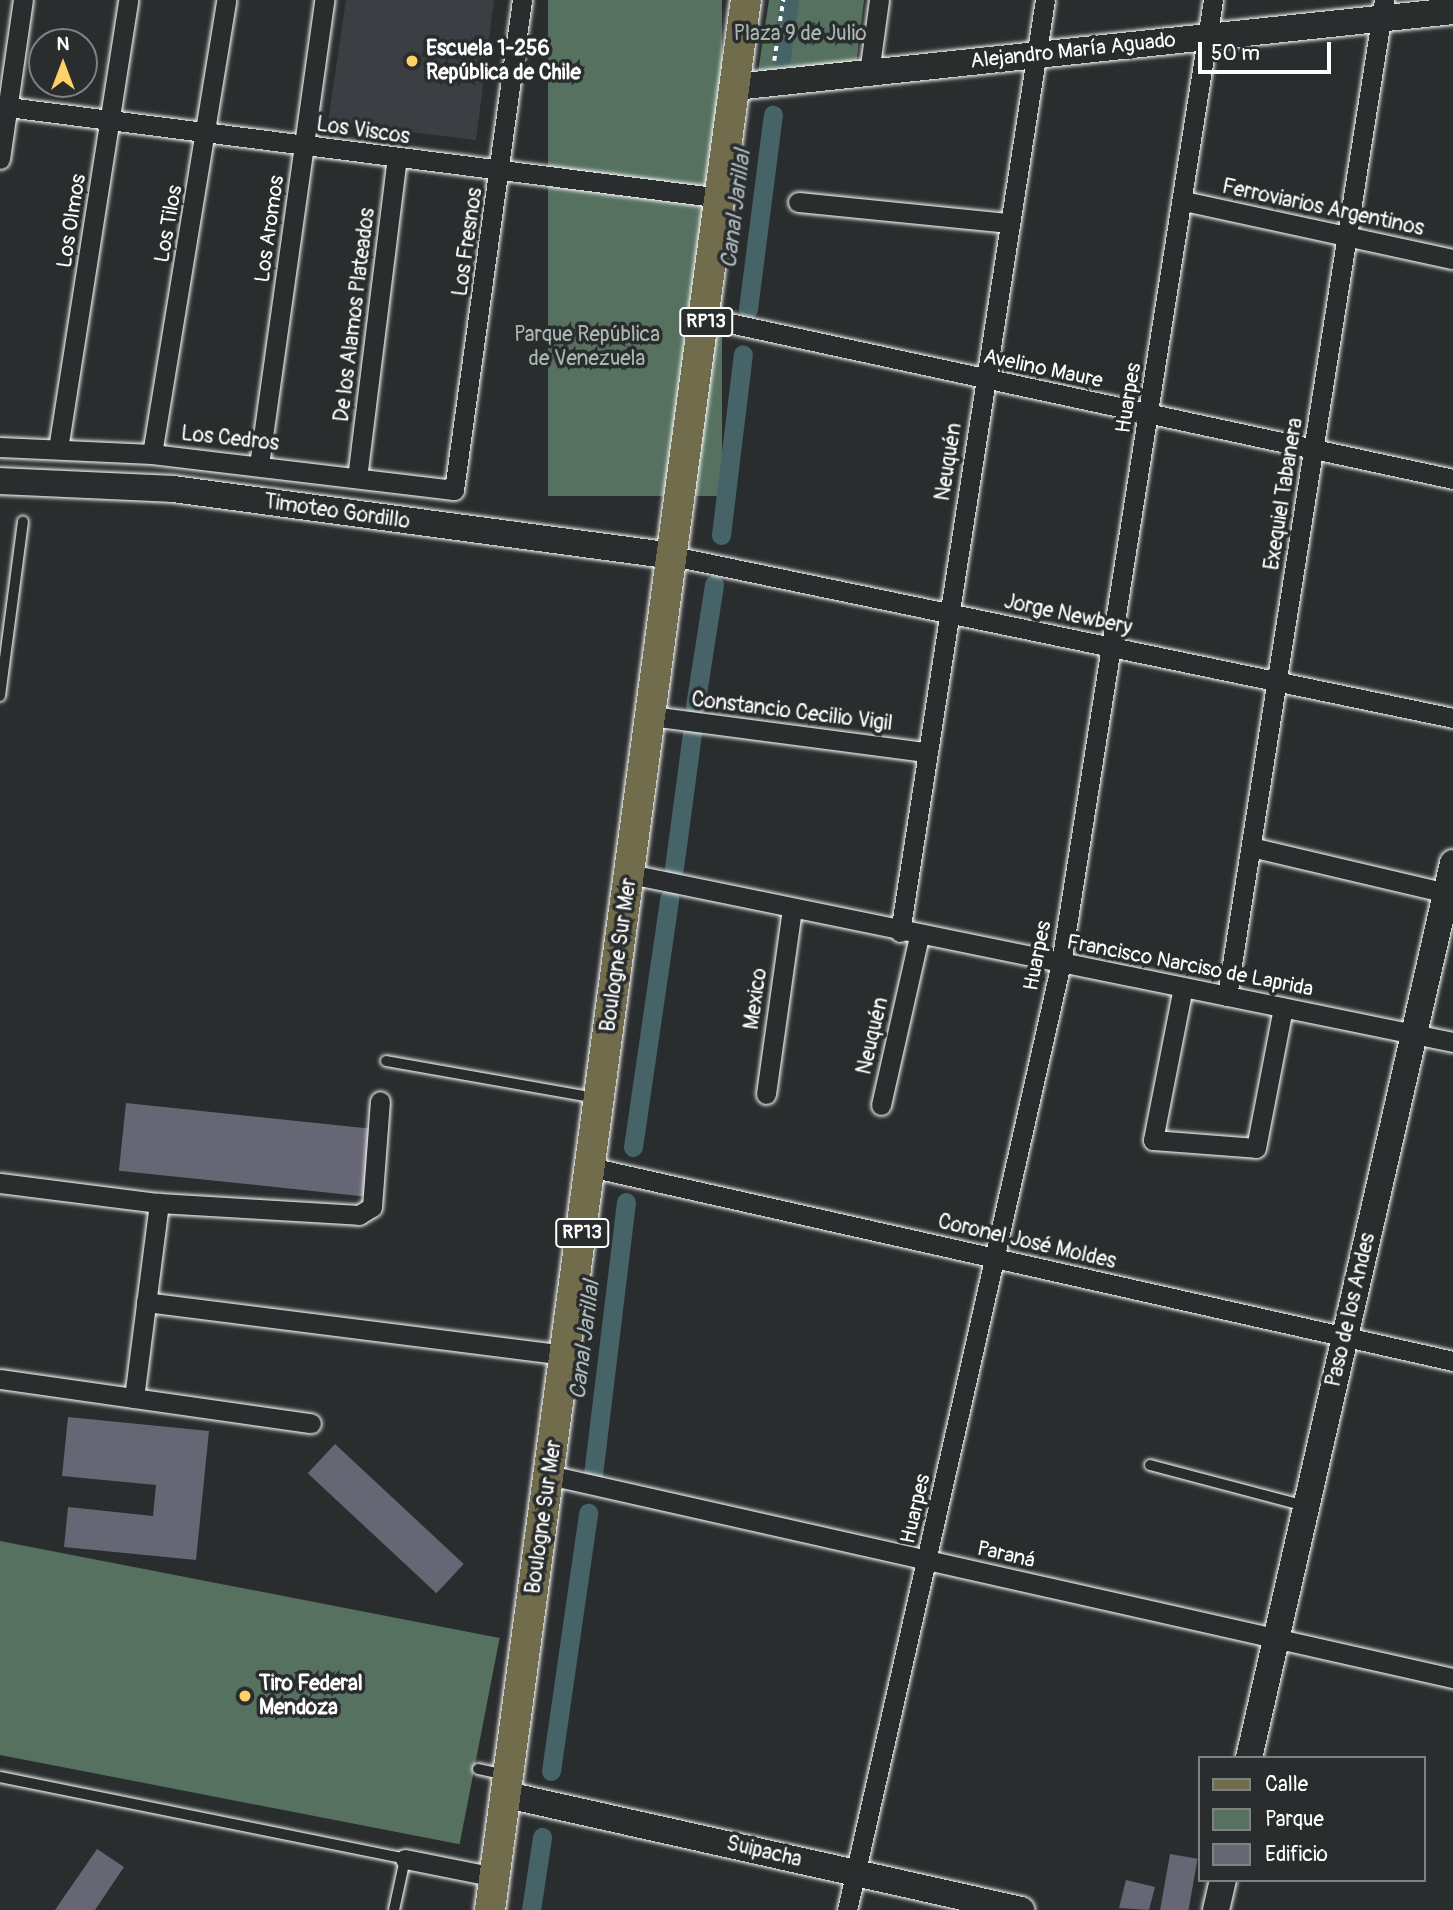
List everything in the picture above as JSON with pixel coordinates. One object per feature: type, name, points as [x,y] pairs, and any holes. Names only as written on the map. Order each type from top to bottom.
[{"type":"main road","name":"Boulogne Sur Mer","points":[[490,1910],[706,318],[746,0]]},
{"type":"street","points":[[0,159],[4,107],[23,0]]},
{"type":"street","name":"Los Olmos","points":[[58,449],[112,121],[128,0]]},
{"type":"street","name":"Los Tilos","points":[[152,454],[208,134],[226,0]]},
{"type":"street","name":"Los Aromos","points":[[259,465],[324,0]]},
{"type":"street","name":"Los Fresnos","points":[[454,490],[502,173],[523,0]]},
{"type":"street","points":[[869,73],[879,0]]},
{"type":"street","name":"Neuquén","points":[[900,932],[1045,0]]},
{"type":"street","name":"Huarpes","points":[[847,1910],[1061,963],[1184,201],[1213,0]]},
{"type":"street","name":"Alejandro María Aguado","points":[[735,87],[1208,36],[1383,9],[1453,11]]},
{"type":"street","name":"Exequiel Tabanera","points":[[1227,996],[1383,9]]},
{"type":"street","name":"Los Viscos","points":[[4,107],[502,173],[721,198]]},
{"type":"street","name":"De los Alamos Plateados","points":[[357,478],[397,159]]},
{"type":"street","name":"Ferroviarios Argentinos","points":[[1184,201],[1453,259]]},
{"type":"street","points":[[798,202],[1010,223]]},
{"type":"street","name":"Avelino Maure","points":[[706,318],[1453,479]]},
{"type":"street","name":"Los Cedros","points":[[0,447],[152,454],[454,490]]},
{"type":"street","name":"Timoteo Gordillo","points":[[0,481],[173,489],[673,556]]},
{"type":"street","name":"Jorge Newbery","points":[[673,556],[1453,718]]},
{"type":"street","name":"Constancio Cecilio Vigil","points":[[651,716],[926,752]]},
{"type":"street","points":[[1251,847],[1447,893]]},
{"type":"street","name":"Paso de los Andes","points":[[1249,1756],[1417,1035],[1453,863]]},
{"type":"street","name":"Francisco Narciso de Laprida","points":[[629,874],[919,936],[1453,1042]]},
{"type":"street","name":"Mexico","points":[[766,1094],[792,909]]},
{"type":"street","name":"Neuquén","points":[[881,1105],[919,936]]},
{"type":"street","points":[[1182,987],[1153,1140],[1256,1148],[1283,1008]]},
{"type":"street","points":[[0,1183],[159,1203],[359,1215],[372,1207],[380,1101]]},
{"type":"street","name":"Coronel José Moldes","points":[[590,1167],[1453,1361]]},
{"type":"street","points":[[134,1398],[159,1203]]},
{"type":"street","points":[[146,1302],[566,1355]]},
{"type":"street","points":[[0,1379],[311,1423]]},
{"type":"street","name":"Paraná","points":[[549,1475],[1453,1678]]},
{"type":"street","name":"Suipacha","points":[[508,1785],[856,1873],[1021,1910]]},
{"type":"street","points":[[405,1859],[495,1877]]},
{"type":"street","points":[[1216,1910],[1223,1882]]},
{"type":"lane","points":[[0,696],[23,522]]},
{"type":"lane","points":[[386,1061],[600,1098]]},
{"type":"lane","points":[[1150,1465],[1306,1506]]},
{"type":"lane","points":[[478,1769],[508,1785]]},
{"type":"lane","points":[[0,1777],[405,1859],[394,1910]]},
{"type":"shaded area","name":"Escuela 1-256 República de Chile","points":[[346,0],[494,0],[476,140],[328,122]]},
{"type":"green space","name":"Parque República de Venezuela","points":[[548,0],[722,0],[722,496],[548,496]]},
{"type":"green space","name":"Plaza 9 de Julio","points":[[769,0],[864,0],[856,65],[758,72]]},
{"type":"green space","name":"Tiro Federal Mendoza","points":[[0,1541],[500,1638],[460,1844],[0,1755]]},
{"type":"building","points":[[126,1103],[374,1129],[367,1197],[119,1171]]},
{"type":"building","points":[[68,1417],[209,1431],[196,1560],[64,1547],[68,1507],[153,1516],[156,1485],[62,1476]]},
{"type":"building","points":[[335,1444],[464,1564],[436,1593],[308,1473]]},
{"type":"building","points":[[97,1849],[124,1867],[95,1910],[55,1910]]},
{"type":"building","points":[[1170,1854],[1198,1859],[1189,1910],[1160,1910]]},
{"type":"building","points":[[1126,1880],[1155,1887],[1149,1910],[1119,1908]]},
{"type":"waterway","name":"Canal Jarillal","points":[[781,58],[789,0]]},
{"type":"waterway","name":"Canal Jarillal","points":[[748,309],[773,115]]},
{"type":"waterway","name":"Canal Jarillal","points":[[721,535],[743,354]]},
{"type":"waterway","name":"Canal Jarillal","points":[[695,706],[714,584]]},
{"type":"waterway","name":"Canal Jarillal","points":[[674,868],[692,733]]},
{"type":"waterway","name":"Canal Jarillal","points":[[633,1147],[669,899]]},
{"type":"waterway","name":"Canal Jarillal","points":[[592,1483],[626,1202]]},
{"type":"waterway","name":"Canal Jarillal","points":[[551,1771],[588,1513]]},
{"type":"waterway","name":"Canal Jarillal","points":[[531,1910],[542,1837]]},
{"type":"place","name":"Escuela 1-256 República de Chile","points":[[412,61]]},
{"type":"place","name":"Tiro Federal Mendoza","points":[[245,1696]]}]
